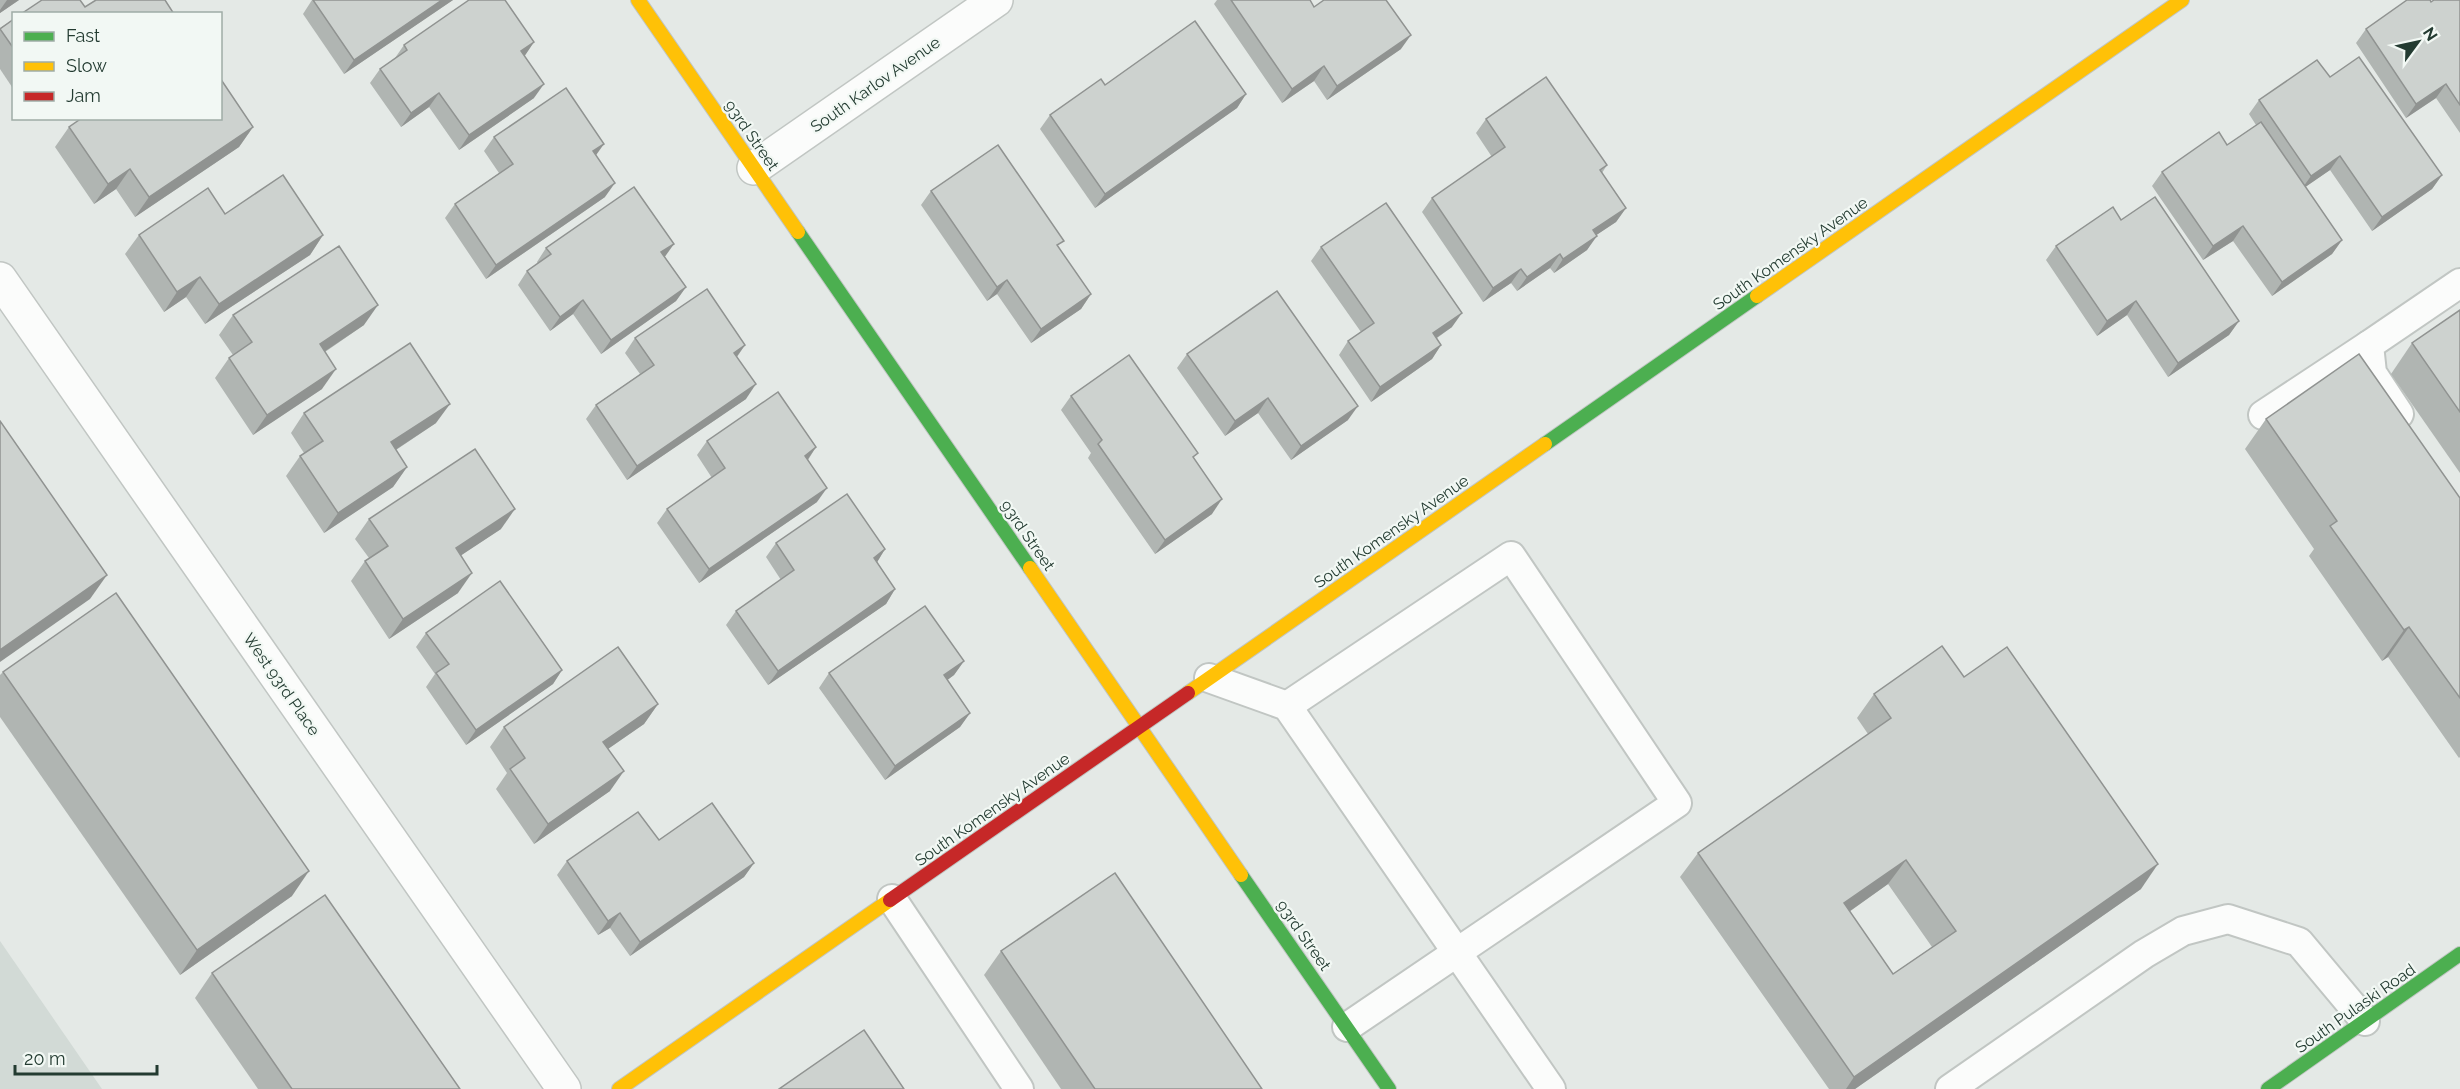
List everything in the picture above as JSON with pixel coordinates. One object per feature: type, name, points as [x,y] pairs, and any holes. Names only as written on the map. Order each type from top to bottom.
[{"type":"street","name":"93rd Street","points":[[638,0],[1389,1089]]},
{"type":"street","name":"South Karlov Avenue","points":[[754,168],[996,0]]},
{"type":"street","name":"South Komensky Avenue","points":[[619,1089],[2182,0]]},
{"type":"street","name":"West 93rd Place","points":[[0,279],[564,1089]]},
{"type":"street","name":"South Pulaski Road","points":[[2268,1089],[2460,954]]},
{"type":"lane","points":[[2263,416],[2460,283]]},
{"type":"lane","points":[[2369,345],[2372,373],[2416,439]]},
{"type":"lane","points":[[1287,706],[1511,556],[1677,802],[1347,1027]]},
{"type":"lane","points":[[1209,678],[1287,706],[1551,1089]]},
{"type":"lane","points":[[892,899],[1019,1089]]},
{"type":"lane","points":[[1950,1089],[2144,954],[2183,932],[2228,919],[2299,942],[2365,1021]]},
{"type":"shaded area","points":[[0,941],[102,1089],[0,1089]]},
{"type":"building","points":[[42,0],[80,0],[85,7],[96,0],[165,0],[173,12],[24,12]]},
{"type":"building","points":[[313,0],[442,0],[354,60]]},
{"type":"building","points":[[469,0],[505,0],[534,42],[521,51],[544,84],[469,135],[439,93],[411,113],[380,69],[407,50],[404,45]]},
{"type":"building","points":[[1231,0],[1310,0],[1314,7],[1324,0],[1386,0],[1411,35],[1337,86],[1324,66],[1292,89]]},
{"type":"building","points":[[2407,0],[2430,0],[2431,2],[2460,0],[2460,105],[2446,84],[2416,104],[2366,29]]},
{"type":"building","points":[[12,20],[12,46],[0,29]]},
{"type":"building","points":[[1195,21],[1246,94],[1105,194],[1050,115],[1101,79],[1105,85]]},
{"type":"building","points":[[2359,57],[2442,175],[2382,217],[2340,156],[2311,176],[2259,100],[2317,60],[2330,77]]},
{"type":"building","points":[[1546,77],[1607,165],[1600,170],[1626,208],[1593,230],[1597,236],[1563,259],[1560,254],[1527,277],[1521,269],[1493,288],[1432,198],[1505,147],[1486,119]]},
{"type":"building","points":[[222,81],[253,127],[149,197],[130,169],[108,184],[69,127],[79,120],[222,120]]},
{"type":"building","points":[[566,88],[604,144],[593,151],[615,183],[496,265],[455,204],[513,164],[494,137]]},
{"type":"building","points":[[2261,122],[2342,240],[2282,282],[2243,226],[2213,246],[2162,172],[2219,132],[2227,145]]},
{"type":"building","points":[[998,145],[1064,241],[1057,245],[1091,294],[1041,329],[1007,280],[997,287],[931,191]]},
{"type":"building","points":[[283,175],[323,235],[219,304],[200,277],[177,292],[139,235],[208,188],[225,214]]},
{"type":"building","points":[[634,187],[674,244],[661,252],[686,287],[611,340],[583,300],[560,317],[527,271],[551,254],[546,248]]},
{"type":"building","points":[[2155,197],[2239,321],[2178,363],[2136,301],[2107,321],[2056,246],[2113,207],[2121,220]]},
{"type":"building","points":[[1386,203],[1462,313],[1433,333],[1441,345],[1380,387],[1348,341],[1374,323],[1321,247]]},
{"type":"building","points":[[339,246],[378,305],[320,344],[336,369],[267,415],[229,358],[252,342],[233,315]]},
{"type":"building","points":[[707,289],[745,345],[734,353],[756,384],[637,466],[596,405],[654,365],[635,338]]},
{"type":"building","points":[[1277,291],[1358,406],[1301,446],[1268,398],[1235,421],[1187,354]]},
{"type":"building","points":[[2460,310],[2460,412],[2412,343]]},
{"type":"building","points":[[410,343],[450,404],[391,442],[407,467],[338,513],[300,456],[323,441],[304,413]]},
{"type":"building","points":[[2359,354],[2460,498],[2460,698],[2409,627],[2404,630],[2330,526],[2337,521],[2266,419]]},
{"type":"building","points":[[1129,355],[1198,453],[1193,457],[1222,499],[1165,540],[1098,444],[1102,440],[1071,396]]},
{"type":"building","points":[[778,392],[816,447],[805,456],[827,488],[709,569],[667,509],[725,468],[707,441]]},
{"type":"building","points":[[0,421],[107,575],[0,650]]},
{"type":"building","points":[[475,449],[515,509],[456,548],[472,573],[403,619],[365,561],[388,546],[369,519]]},
{"type":"building","points":[[847,494],[885,549],[874,558],[895,589],[778,671],[736,611],[794,570],[776,543]]},
{"type":"building","points":[[500,581],[562,670],[476,730],[436,673],[449,664],[426,633]]},
{"type":"building","points":[[116,593],[309,871],[197,950],[3,672]]},
{"type":"building","points":[[925,606],[964,661],[944,675],[970,713],[895,766],[829,673]]},
{"type":"building","points":[[1942,646],[1964,677],[2007,647],[2158,864],[1854,1077],[1698,853],[1891,718],[1874,694]],"holes":[[[1906,860],[1956,931],[1893,974],[1844,903]]]},
{"type":"building","points":[[618,647],[658,704],[603,742],[624,771],[548,824],[510,769],[525,758],[504,727]]},
{"type":"building","points":[[712,803],[754,863],[640,942],[620,913],[608,921],[567,861],[638,812],[659,840]]},
{"type":"building","points":[[1115,873],[1262,1089],[1095,1089],[1001,951]]},
{"type":"building","points":[[325,895],[460,1089],[292,1089],[212,973]]},
{"type":"building","points":[[864,1030],[904,1089],[779,1089]]},
{"type":"traffic: fast","points":[[798,232],[1030,568]]},
{"type":"traffic: fast","points":[[1545,444],[1757,296]]},
{"type":"traffic: fast","points":[[1241,875],[1389,1089]]},
{"type":"traffic: fast","points":[[2268,1089],[2460,954]]},
{"type":"traffic: slow","points":[[638,0],[798,232]]},
{"type":"traffic: slow","points":[[1757,296],[2182,0]]},
{"type":"traffic: slow","points":[[1188,693],[1545,444]]},
{"type":"traffic: slow","points":[[1030,568],[1241,875]]},
{"type":"traffic: slow","points":[[619,1089],[890,900]]},
{"type":"traffic: jam","points":[[890,900],[1188,693]]}]
